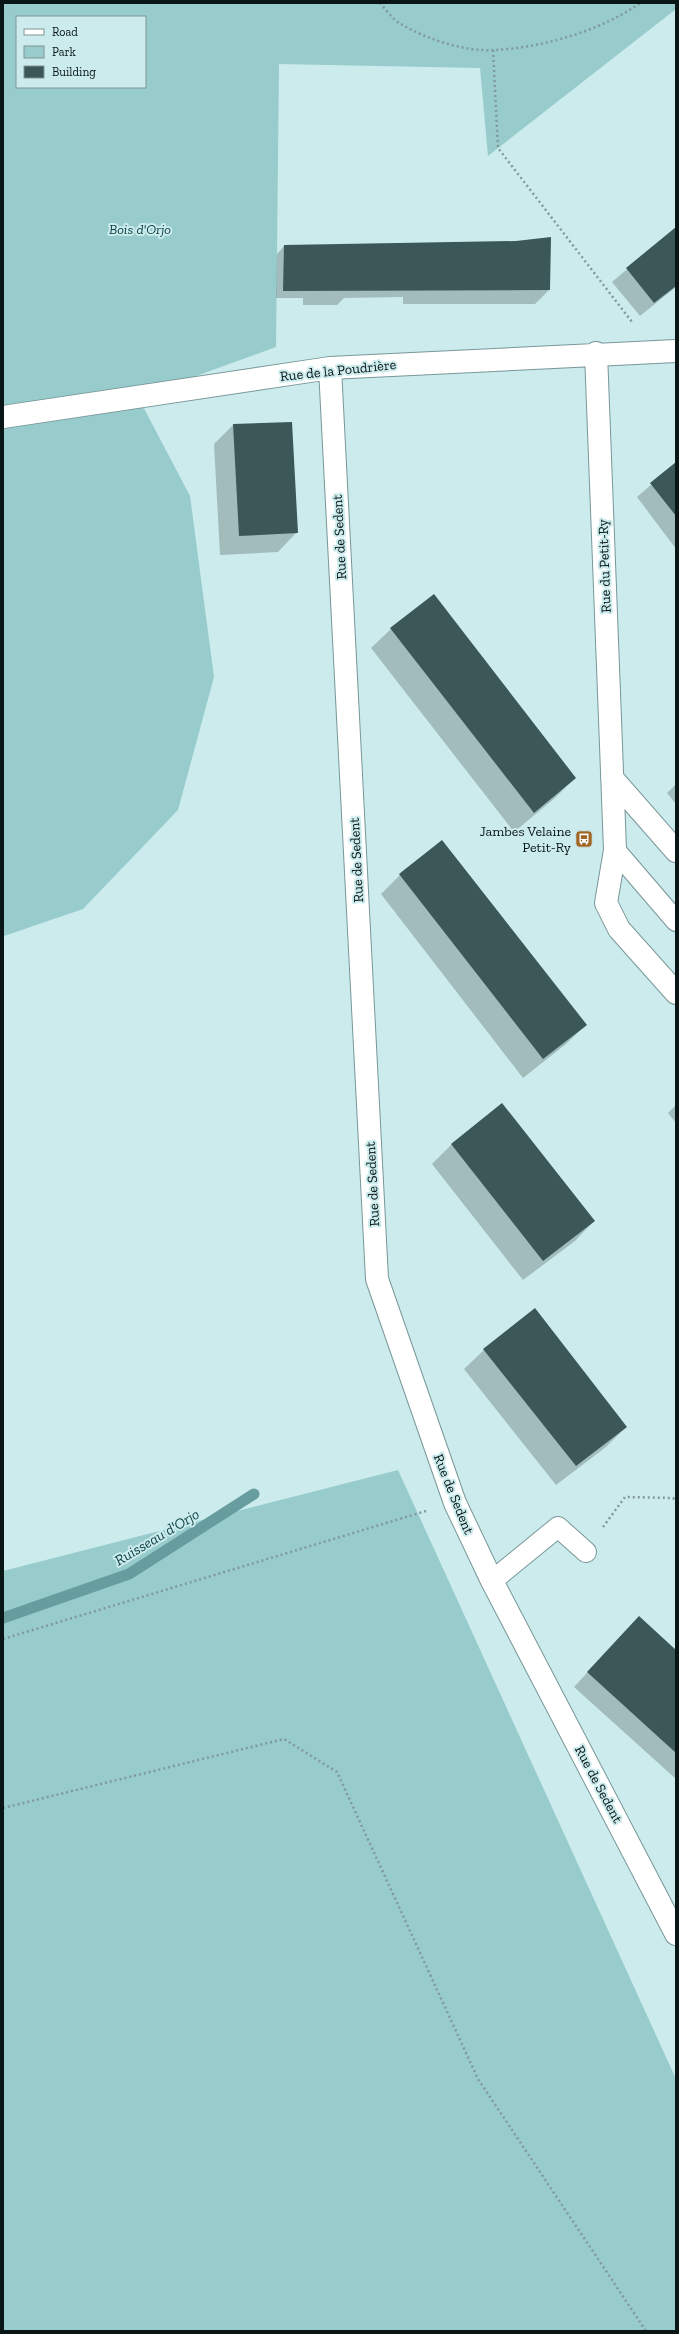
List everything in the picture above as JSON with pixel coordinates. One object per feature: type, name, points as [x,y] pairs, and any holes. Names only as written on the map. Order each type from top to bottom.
[{"type":"street","name":"Rue de la Poudrière","points":[[3,417],[330,368],[676,350]]},
{"type":"street","name":"Rue du Petit-Ry","points":[[596,353],[615,850],[606,903],[619,929],[676,993]]},
{"type":"street","name":"Rue de Sedent","points":[[330,368],[377,1279],[455,1503],[492,1581],[676,1934]]},
{"type":"street","points":[[612,778],[676,851]]},
{"type":"lane","points":[[615,850],[676,921]]},
{"type":"lane","points":[[492,1581],[558,1527],[586,1552]]},
{"type":"path","points":[[380,3],[400,24],[448,45],[493,50],[560,40],[625,14],[640,3]]},
{"type":"path","points":[[493,50],[498,148],[654,351]]},
{"type":"path","points":[[586,1552],[624,1496],[672,1498],[676,1501]]},
{"type":"path","points":[[3,1639],[455,1503]]},
{"type":"path","points":[[3,1808],[284,1739],[336,1772],[478,2079],[646,2331]]},
{"type":"green space","name":"Bois d'Orjo","points":[[3,3],[676,3],[676,9],[488,156],[480,68],[279,64],[276,347],[138,397],[190,496],[214,677],[178,810],[83,909],[4,936],[3,982]]},
{"type":"green space","points":[[398,1470],[676,2079],[676,2331],[3,2331],[3,1571]]},
{"type":"building","points":[[676,227],[676,286],[654,303],[626,268]]},
{"type":"building","points":[[551,237],[550,290],[283,291],[284,245],[516,241]]},
{"type":"building","points":[[292,422],[298,533],[239,536],[233,424]]},
{"type":"building","points":[[676,462],[676,516],[650,483]]},
{"type":"building","points":[[434,594],[576,778],[534,813],[390,628]]},
{"type":"building","points":[[442,840],[587,1025],[543,1059],[399,874]]},
{"type":"building","points":[[502,1103],[595,1221],[543,1261],[451,1144]]},
{"type":"building","points":[[535,1308],[627,1427],[576,1466],[483,1349]]},
{"type":"building","points":[[639,1616],[676,1650],[676,1753],[587,1672]]},
{"type":"waterway","name":"Ruisseau d'Orjo","points":[[3,1618],[129,1574],[254,1494]]},
{"type":"place","name":"Jambes Velaine Petit-Ry","points":[[584,839]]}]
